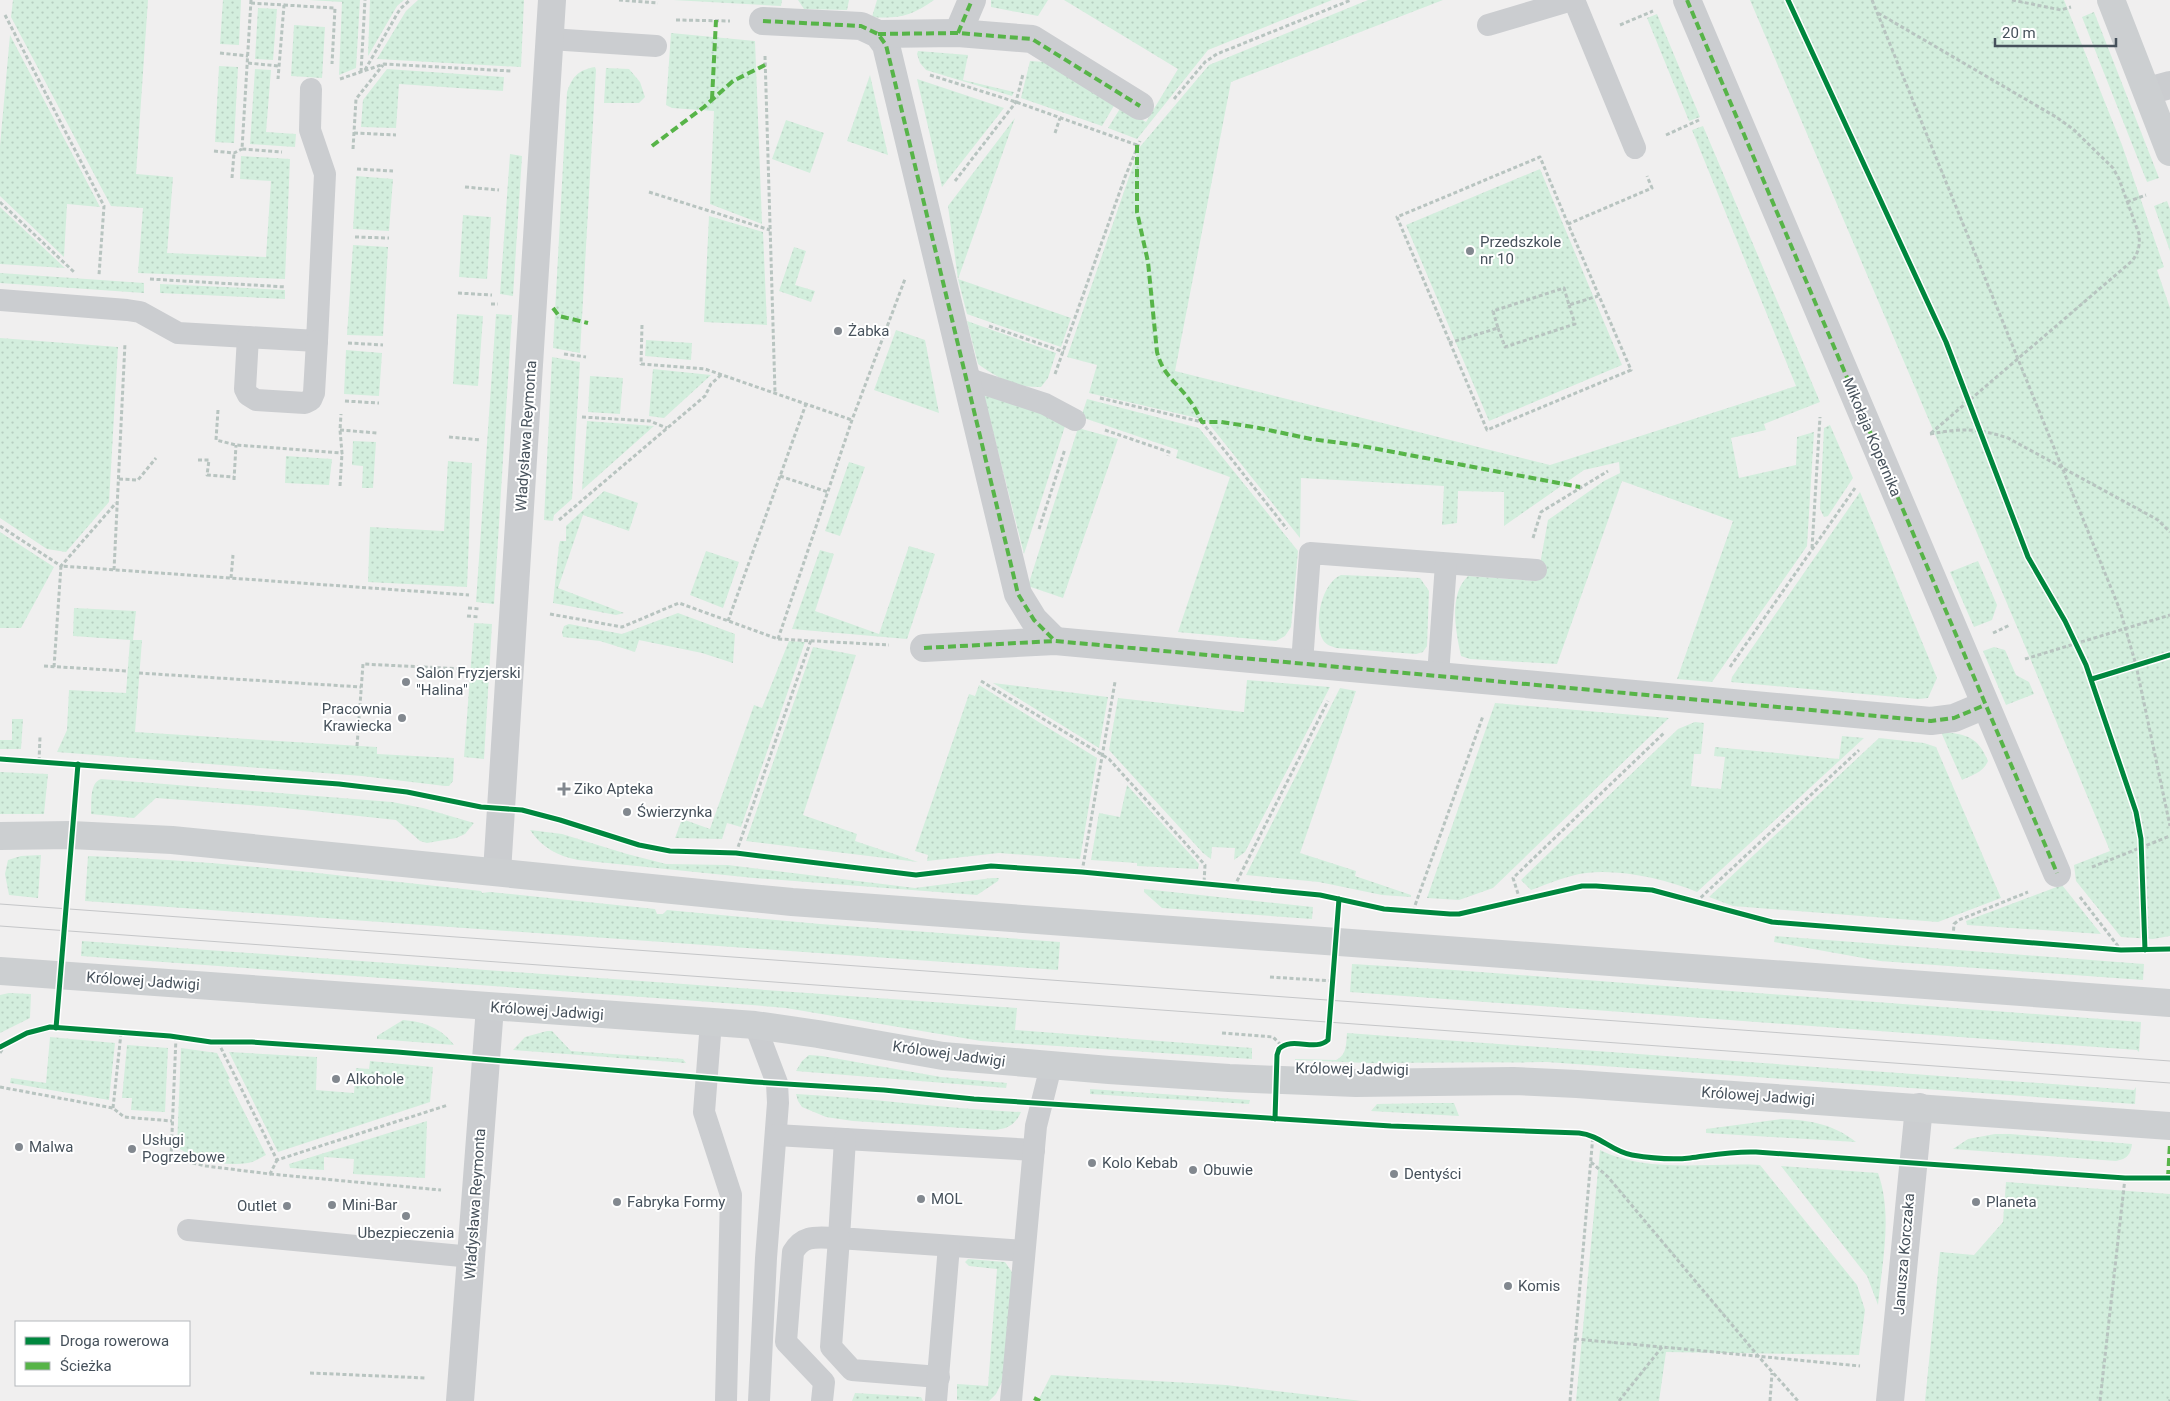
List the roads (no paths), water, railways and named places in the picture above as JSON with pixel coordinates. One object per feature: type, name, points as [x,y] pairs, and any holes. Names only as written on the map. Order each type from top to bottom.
[{"type":"street","name":"Władysława Reymonta","points":[[497,872],[552,0]]},
{"type":"street","points":[[958,33],[972,0]]},
{"type":"street","name":"Mikołaja Kopernika","points":[[1687,0],[1985,705],[2072,878]]},
{"type":"street","points":[[2111,0],[2159,88],[2170,152]]},
{"type":"street","points":[[763,21],[861,26],[878,34],[958,33],[1032,39],[1140,106]]},
{"type":"street","points":[[878,34],[886,45],[891,63],[1018,594],[1034,620],[1055,641]]},
{"type":"street","points":[[924,648],[1055,641],[1496,680],[1702,701],[1943,721],[1985,705]]},
{"type":"street","points":[[0,836],[71,835],[156,839],[792,902],[2170,1003]]},
{"type":"street","name":"Królowej Jadwigi","points":[[0,971],[755,1025],[943,1056],[1051,1066],[1302,1082],[1552,1082],[2170,1126]]},
{"type":"street","name":"Władysława Reymonta","points":[[461,1390],[490,1007]]},
{"type":"street","name":"Janusza Korczaka","points":[[1890,1401],[1918,1107]]},
{"type":"lane","points":[[1488,25],[1573,0],[1635,148]]},
{"type":"lane","points":[[550,39],[656,46]]},
{"type":"lane","points":[[248,337],[245,388],[248,396],[256,400],[305,404],[311,400],[314,393],[319,289],[322,165],[310,130],[321,86]]},
{"type":"lane","points":[[0,300],[140,312],[178,333],[316,341]]},
{"type":"lane","points":[[966,378],[1045,404],[1075,420]]},
{"type":"lane","points":[[1302,663],[1310,553],[1529,570]]},
{"type":"lane","points":[[1438,675],[1446,564]]},
{"type":"lane","points":[[711,1022],[704,1112],[731,1195],[726,1401]]},
{"type":"lane","points":[[755,1025],[777,1083],[778,1103],[766,1258],[760,1401]]},
{"type":"lane","points":[[1011,1401],[1034,1150],[1038,1119],[1051,1066]]},
{"type":"lane","points":[[776,1135],[1034,1150]]},
{"type":"lane","points":[[845,1139],[831,1347],[852,1370],[938,1377]]},
{"type":"lane","points":[[188,1230],[472,1257]]},
{"type":"lane","points":[[822,1401],[824,1382],[786,1342],[793,1252],[799,1242],[808,1238],[839,1238],[1024,1251]]},
{"type":"lane","points":[[936,1401],[949,1246]]},
{"type":"tram line","points":[[0,904],[2170,1061]]},
{"type":"tram line","points":[[0,926],[2170,1083]]},
{"type":"place","name":"Przedszkole nr 10","points":[[1470,251]]},
{"type":"place","name":"Żabka","points":[[838,331]]},
{"type":"place","name":"Salon Fryzjerski \"Halina\"","points":[[406,682]]},
{"type":"place","name":"Pracownia Krawiecka","points":[[402,718]]},
{"type":"place","name":"Ziko Apteka","points":[[564,789]]},
{"type":"place","name":"Świerzynka","points":[[627,812]]},
{"type":"place","name":"Alkohole","points":[[336,1079]]},
{"type":"place","name":"Malwa","points":[[19,1147]]},
{"type":"place","name":"Usługi Pogrzebowe","points":[[132,1149]]},
{"type":"place","name":"Kolo Kebab","points":[[1092,1163]]},
{"type":"place","name":"Obuwie","points":[[1193,1170]]},
{"type":"place","name":"Dentyści","points":[[1394,1174]]},
{"type":"place","name":"MOL","points":[[921,1199]]},
{"type":"place","name":"Fabryka Formy","points":[[617,1202]]},
{"type":"place","name":"Planeta","points":[[1976,1202]]},
{"type":"place","name":"Mini-Bar","points":[[332,1205]]},
{"type":"place","name":"Outlet","points":[[287,1206]]},
{"type":"place","name":"Ubezpieczenia","points":[[406,1216]]},
{"type":"place","name":"Komis","points":[[1508,1286]]}]
